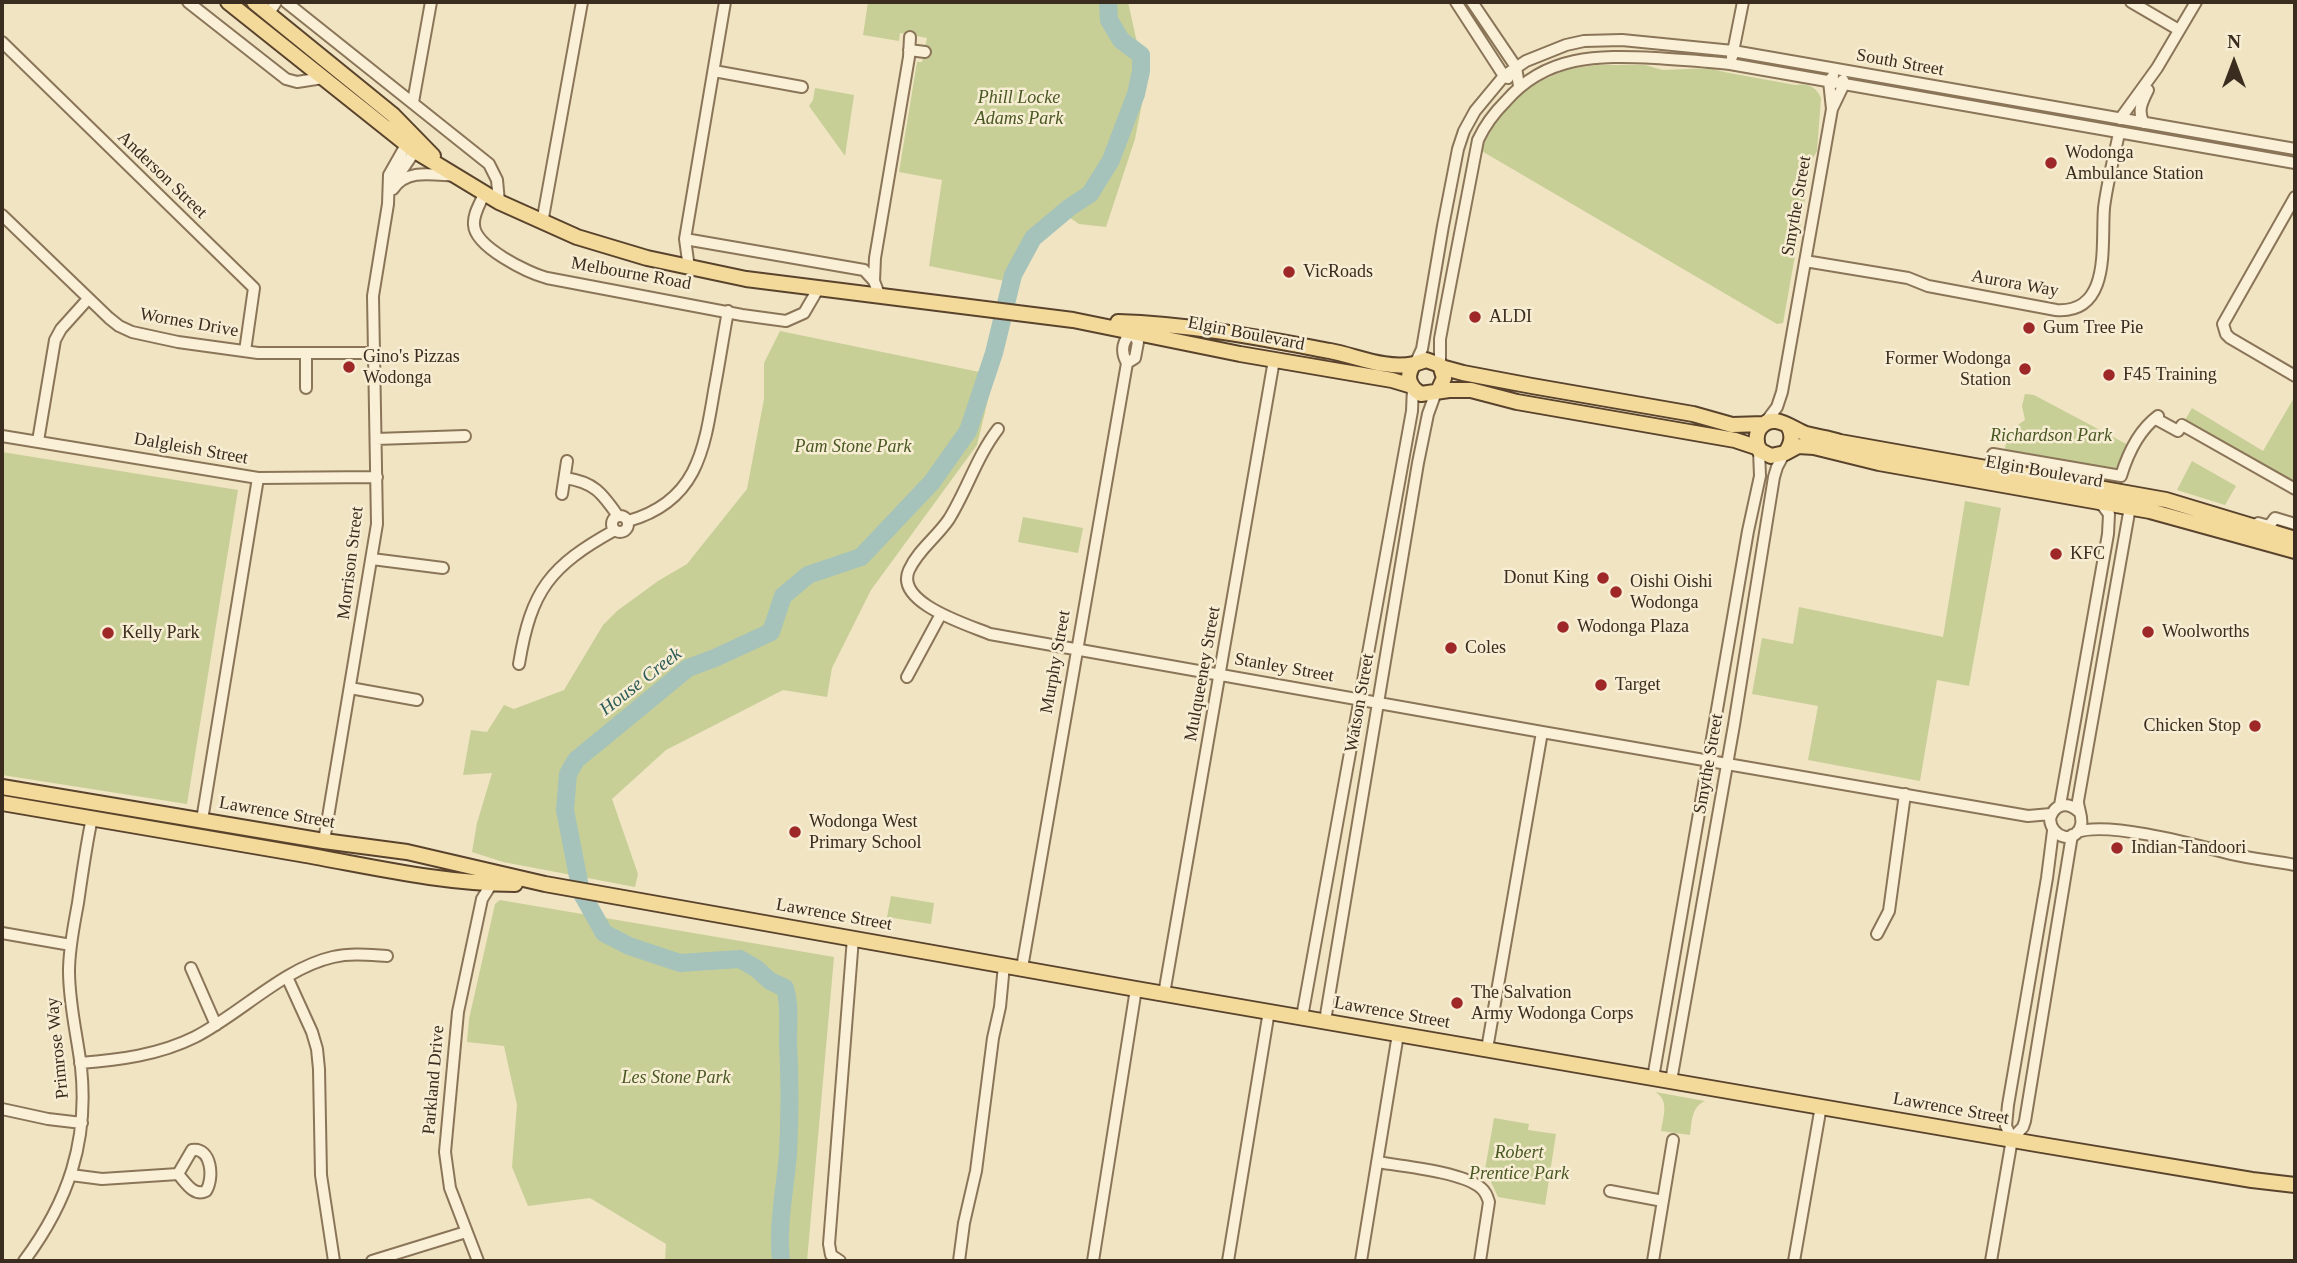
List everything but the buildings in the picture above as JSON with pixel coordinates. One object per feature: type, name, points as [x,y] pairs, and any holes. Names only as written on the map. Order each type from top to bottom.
[{"type":"main road","name":"Melbourne Road","points":[[228,2],[320,69],[386,108],[413,145],[451,173],[499,202],[577,237],[689,268],[818,289],[877,291],[1022,313]]},
{"type":"main road","name":"Melbourne Road","points":[[254,2],[273,8],[320,69]]},
{"type":"main road","name":"Elgin Boulevard","points":[[1022,313],[1167,331],[1238,334],[1389,365],[1414,364]]},
{"type":"main road","name":"Elgin Boulevard","points":[[1167,331],[1241,354],[1392,380],[1412,387]]},
{"type":"main road","points":[[1238,334],[1236,346],[1241,354]]},
{"type":"main road","points":[[1429,360],[1463,373],[1693,414],[1732,425],[1778,421],[1787,425],[1792,440],[1785,453],[1771,456],[1735,440],[1517,402],[1476,391],[1437,391],[1424,394],[1412,387],[1409,374],[1414,364],[1429,360]]},
{"type":"main road","points":[[1437,391],[1444,380],[1440,366]]},
{"type":"main road","points":[[1759,449],[1757,434],[1764,424]]},
{"type":"main road","name":"Elgin Boulevard","points":[[1787,425],[1804,433],[1845,443],[2177,503],[2295,539]]},
{"type":"main road","name":"Elgin Boulevard","points":[[1785,453],[1798,446],[1814,447],[1870,461],[2130,507],[2161,513],[2295,551]]},
{"type":"main road","name":"Lawrence Street","points":[[2,787],[324,841],[407,852],[486,879]]},
{"type":"main road","points":[[92,818],[95,802]]},
{"type":"main road","name":"Lawrence Street","points":[[2,803],[199,836],[404,875],[545,884],[1164,994],[2295,1185]]},
{"type":"main road","points":[[199,836],[202,820]]},
{"type":"main road","points":[[321,858],[324,841]]},
{"type":"main road","name":"Lawrence Street","points":[[2276,1183],[2295,1190]]},
{"type":"street","points":[[188,2],[286,79],[297,82],[320,69]]},
{"type":"street","points":[[286,2],[489,164],[497,180],[499,202]]},
{"type":"street","points":[[413,102],[431,2]]},
{"type":"street","points":[[542,223],[582,2]]},
{"type":"street","points":[[672,264],[685,239],[725,2]]},
{"type":"street","points":[[1456,2],[1504,76],[1519,86]]},
{"type":"street","points":[[1440,366],[1440,340],[1478,140],[1489,121],[1519,86],[1516,67],[1472,2]]},
{"type":"street","points":[[1730,64],[1743,2]]},
{"type":"street","points":[[2131,2],[2179,30]]},
{"type":"street","points":[[2120,119],[2157,68],[2196,2]]},
{"type":"street","points":[[877,291],[876,258],[910,37]]},
{"type":"street","name":"South Street","points":[[1504,76],[1549,51],[1584,41],[1622,40],[1733,51],[2295,149]]},
{"type":"street","name":"Anderson Street","points":[[2,42],[254,288],[245,351]]},
{"type":"street","points":[[909,50],[925,52]]},
{"type":"street","name":"South Street","points":[[1519,86],[1550,68],[1582,59],[1637,57],[1730,64],[2295,163]]},
{"type":"street","points":[[2144,123],[2141,107],[2157,68]]},
{"type":"street","points":[[1829,81],[1839,69]]},
{"type":"street","points":[[1839,69],[1844,84]]},
{"type":"street","points":[[714,72],[802,87]]},
{"type":"street","points":[[1414,364],[1422,349],[1458,149],[1468,121],[1504,76]]},
{"type":"street","name":"Smythe Street","points":[[1829,81],[1832,109]]},
{"type":"street","name":"Smythe Street","points":[[1764,424],[1777,407],[1782,393],[1832,109],[1844,84]]},
{"type":"street","points":[[2049,121],[2052,107]]},
{"type":"street","name":"Aurora Way","points":[[1805,261],[1908,278],[1928,286],[2056,310],[2074,310],[2088,301],[2096,287],[2104,250],[2104,209],[2119,133]]},
{"type":"street","points":[[2210,149],[2213,135]]},
{"type":"street","name":"Morrison Street","points":[[388,204],[413,145]]},
{"type":"street","name":"Morrison Street","points":[[324,841],[377,524],[373,296],[388,204],[389,175],[413,145]]},
{"type":"street","points":[[2270,159],[2273,145]]},
{"type":"street","points":[[1458,149],[1474,155]]},
{"type":"street","points":[[393,189],[399,181],[409,176],[451,173]]},
{"type":"street","name":"Melbourne Road","points":[[484,194],[475,217],[475,232],[480,239],[527,271],[555,280],[741,315],[790,320],[806,311],[818,289]]},
{"type":"street","points":[[2295,197],[2224,320],[2223,329],[2230,338],[2295,376]]},
{"type":"street","name":"Wornes Drive","points":[[2,215],[88,299],[119,326],[132,332],[273,354],[373,353]]},
{"type":"street","points":[[1443,226],[1460,227]]},
{"type":"street","points":[[685,239],[689,268]]},
{"type":"street","points":[[685,239],[857,269],[868,272],[877,291]]},
{"type":"street","points":[[857,269],[867,267],[876,258]]},
{"type":"street","points":[[38,441],[55,340],[61,329],[88,299]]},
{"type":"street","points":[[623,519],[647,516],[666,503],[678,493],[699,461],[706,438],[728,311]]},
{"type":"street","name":"Murphy Street","points":[[1022,968],[1127,363],[1122,356],[1125,339],[1133,327]]},
{"type":"street","points":[[306,353],[306,388]]},
{"type":"street","name":"Mulqueeney Street","points":[[1164,994],[1274,360]]},
{"type":"street","name":"Watson Street","points":[[1303,1017],[1412,411],[1412,387]]},
{"type":"street","name":"Watson Street","points":[[1325,1021],[1419,463],[1428,414],[1437,391]]},
{"type":"street","name":"Smythe Street","points":[[1782,393],[1787,425]]},
{"type":"street","points":[[2295,489],[2182,425],[2178,431],[2156,419],[2158,416],[2146,425],[2140,434],[2125,462],[2121,476],[1993,454],[1991,465],[2147,492],[2269,526],[2274,518],[2295,524]]},
{"type":"street","name":"Stanley Street","points":[[998,429],[947,521],[912,563],[907,573],[909,588],[920,602],[941,614],[990,634],[1378,702]]},
{"type":"street","name":"Dalgleish Street","points":[[2,436],[258,478],[377,477]]},
{"type":"street","points":[[376,439],[465,436]]},
{"type":"street","name":"Smythe Street","points":[[1653,1078],[1748,531],[1760,476],[1759,449]]},
{"type":"street","name":"Smythe Street","points":[[1671,1081],[1775,474],[1785,453]]},
{"type":"street","points":[[1402,460],[1419,463]]},
{"type":"street","points":[[562,494],[567,461]]},
{"type":"street","points":[[202,820],[258,478]]},
{"type":"street","points":[[519,664],[532,609],[550,577],[582,548],[615,530],[624,531],[628,527],[595,487],[565,478]]},
{"type":"street","points":[[1991,1261],[2012,1139],[2023,1127],[2027,1108],[2060,911],[2075,834],[2081,824],[2078,811],[2130,507],[2125,496],[2118,491]]},
{"type":"street","points":[[1378,702],[2028,816],[2051,814],[2060,806],[2110,517],[2108,509],[2100,502]]},
{"type":"street","points":[[1391,520],[1409,523]]},
{"type":"street","points":[[1748,531],[1766,534]]},
{"type":"street","points":[[372,559],[443,568]]},
{"type":"street","points":[[1739,588],[1756,591]]},
{"type":"street","points":[[2097,597],[2113,600]]},
{"type":"street","points":[[906,677],[941,614]]},
{"type":"street","points":[[1365,666],[1384,669]]},
{"type":"street","points":[[2083,678],[2099,682]]},
{"type":"street","points":[[351,688],[417,700]]},
{"type":"street","points":[[1715,722],[1734,725]]},
{"type":"street","points":[[1487,1049],[1542,732]]},
{"type":"street","points":[[1354,734],[1372,737]]},
{"type":"street","points":[[2073,734],[2090,736]]},
{"type":"street","points":[[1877,934],[1889,911],[1905,794]]},
{"type":"street","points":[[2060,806],[2071,806],[2078,811]]},
{"type":"street","points":[[2012,1139],[2006,1126],[2008,1105],[2042,908],[2052,830],[2051,814]]},
{"type":"street","points":[[2028,816],[2062,836],[2085,829],[2103,828],[2295,865]]},
{"type":"street","name":"Primrose Way","points":[[24,1261],[41,1239],[60,1204],[77,1156],[82,1123],[80,1063],[69,994],[71,945],[92,818]]},
{"type":"street","points":[[1699,820],[1717,822]]},
{"type":"street","name":"Parkland Drive","points":[[478,1261],[450,1188],[446,1122],[458,1012],[486,879]]},
{"type":"street","points":[[2042,908],[2060,911]]},
{"type":"street","points":[[2,933],[71,945]]},
{"type":"street","points":[[836,1258],[829,1244],[853,938]]},
{"type":"street","points":[[80,1063],[120,1060],[160,1051],[193,1038],[302,968],[334,957],[355,954],[387,956]]},
{"type":"street","points":[[959,1261],[964,1223],[976,1171],[993,1038],[1000,1007],[1003,965]]},
{"type":"street","points":[[191,968],[216,1025]]},
{"type":"street","points":[[1311,972],[1333,977]]},
{"type":"street","points":[[287,977],[317,1049],[321,1175],[334,1261]]},
{"type":"street","points":[[1093,1261],[1136,989]]},
{"type":"street","points":[[1228,1261],[1269,1011]]},
{"type":"street","points":[[1665,1012],[1683,1014]]},
{"type":"street","points":[[2023,1022],[2042,1025]]},
{"type":"street","points":[[1360,1261],[1398,1034]]},
{"type":"street","points":[[2008,1105],[2027,1108]]},
{"type":"street","points":[[1794,1261],[1821,1106]]},
{"type":"street","points":[[2,1108],[48,1119],[82,1123]]},
{"type":"street","points":[[1653,1261],[1673,1140]]},
{"type":"street","points":[[1377,1161],[1444,1174],[1470,1181],[1480,1187],[1487,1194],[1489,1202],[1480,1261]]},
{"type":"street","points":[[71,1175],[102,1179],[178,1174]]},
{"type":"street","points":[[1610,1191],[1663,1201]]},
{"type":"street","points":[[372,1261],[466,1232]]},
{"type":"green space","name":"Phill Locke Adams Park","points":[[868,2],[1128,2],[1146,83],[1135,139],[1106,227],[1079,224],[1063,213],[1033,238],[1010,282],[929,266],[942,180],[899,172],[917,62],[922,62],[927,38],[900,33],[899,41],[863,35]]},
{"type":"green space","points":[[1597,65],[1645,65],[1663,70],[1710,68],[1795,85],[1803,84],[1814,88],[1819,94],[1821,98],[1817,151],[1812,160],[1783,323],[1777,324],[1480,150],[1513,101],[1532,85],[1568,69]]},
{"type":"green space","points":[[815,88],[854,95],[845,156],[809,106]]},
{"type":"green space","name":"Pam Stone Park","points":[[780,331],[994,375],[977,445],[871,590],[832,668],[827,697],[783,690],[666,750],[612,799],[638,874],[635,887],[503,862],[472,852],[477,823],[492,773],[463,775],[471,730],[487,732],[504,705],[514,709],[564,690],[603,625],[617,611],[658,581],[687,564],[747,489],[764,399],[764,363]]},
{"type":"green space","name":"Richardson Park","points":[[2025,394],[2034,395],[2132,447],[2121,476],[2004,456],[2010,435],[2025,420],[2022,406]]},
{"type":"green space","points":[[2295,396],[2295,489],[2182,425],[2192,408],[2263,451]]},
{"type":"green space","name":"Kelly Park","points":[[2,452],[238,490],[187,804],[2,775]]},
{"type":"green space","points":[[2192,461],[2236,486],[2225,505],[2177,490]]},
{"type":"green space","points":[[1965,501],[2001,508],[1969,686],[1937,680],[1920,781],[1808,760],[1818,706],[1752,694],[1762,638],[1793,644],[1799,607],[1943,637]]},
{"type":"green space","points":[[1023,517],[1083,528],[1078,553],[1018,542]]},
{"type":"green space","points":[[891,896],[934,903],[931,924],[887,917]]},
{"type":"green space","name":"Les Stone Park","points":[[500,900],[834,957],[807,1261],[665,1261],[666,1244],[590,1198],[528,1206],[512,1167],[517,1105],[504,1046],[467,1042],[469,1019],[495,904]]},
{"type":"green space","points":[[1655,1092],[1705,1101],[1695,1111],[1690,1135],[1661,1131],[1664,1104],[1660,1095]]},
{"type":"green space","name":"Robert Prentice Park","points":[[1494,1118],[1529,1124],[1528,1130],[1556,1134],[1545,1205],[1498,1197],[1491,1182],[1484,1175]]},
{"type":"waterway","name":"House Creek","points":[[781,1261],[781,1221],[789,1112],[788,1007],[785,988],[770,981],[740,959],[680,963],[629,946],[604,933],[581,892],[565,810],[568,774],[576,760],[688,668],[771,632],[783,596],[808,575],[861,557],[932,482],[968,431],[994,353],[1013,275],[1033,238],[1090,194],[1111,160],[1136,94],[1141,55],[1121,40],[1109,20],[1108,2]]},
{"type":"place","name":"Wodonga Ambulance Station","points":[[2051,163]]},
{"type":"place","name":"VicRoads","points":[[1289,272]]},
{"type":"place","name":"ALDI","points":[[1475,317]]},
{"type":"place","name":"Gum Tree Pie","points":[[2029,328]]},
{"type":"place","name":"Gino's Pizzas Wodonga","points":[[349,367]]},
{"type":"place","name":"Former Wodonga Station","points":[[2025,369]]},
{"type":"place","name":"F45 Training","points":[[2109,375]]},
{"type":"place","name":"KFC","points":[[2056,554]]},
{"type":"place","name":"Donut King","points":[[1603,578]]},
{"type":"place","name":"Oishi Oishi Wodonga","points":[[1616,592]]},
{"type":"place","name":"Wodonga Plaza","points":[[1563,627]]},
{"type":"place","name":"Woolworths","points":[[2148,632]]},
{"type":"place","name":"Kelly Park","points":[[108,633]]},
{"type":"place","name":"Coles","points":[[1451,648]]},
{"type":"place","name":"Target","points":[[1601,685]]},
{"type":"place","name":"Chicken Stop","points":[[2255,726]]},
{"type":"place","name":"Wodonga West Primary School","points":[[795,832]]},
{"type":"place","name":"Indian Tandoori","points":[[2117,848]]},
{"type":"place","name":"The Salvation Army Wodonga Corps","points":[[1457,1003]]}]
